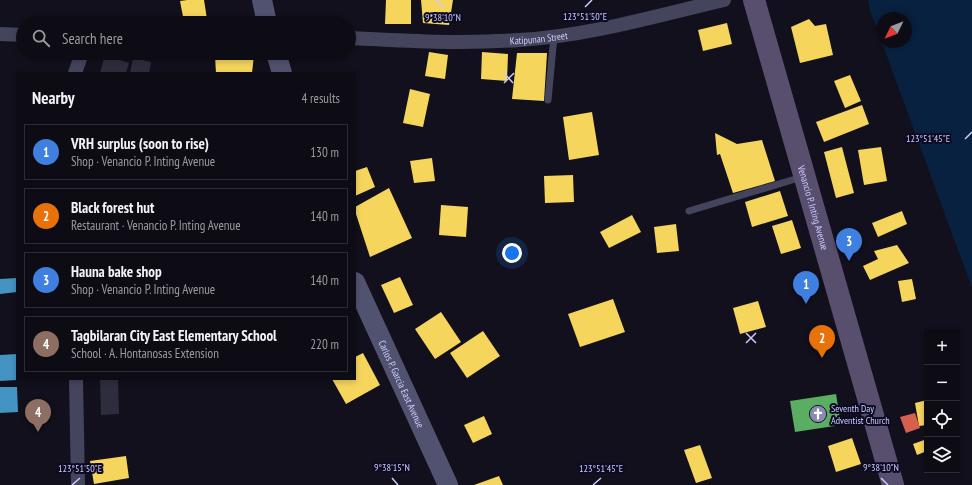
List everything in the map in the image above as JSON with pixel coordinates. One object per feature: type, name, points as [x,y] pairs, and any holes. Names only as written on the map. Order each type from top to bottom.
[{"type":"main road","points":[[262,0],[265,16]]},
{"type":"main road","name":"Venancio P. Inting Avenue","points":[[754,0],[893,485]]},
{"type":"main road","points":[[278,60],[282,72]]},
{"type":"main road","name":"Carlos P. Garcia East Avenue","points":[[356,284],[448,485]]},
{"type":"street","name":"Katipunan Street","points":[[356,38],[448,43],[520,40],[593,31],[724,0]]},
{"type":"street","points":[[0,34],[16,35]]},
{"type":"street","points":[[75,72],[80,60]]},
{"type":"street","points":[[76,380],[78,485]]},
{"type":"lane","points":[[548,100],[554,36]]},
{"type":"lane","points":[[690,211],[805,176]]},
{"type":"water","points":[[868,0],[972,0],[972,288],[884,48],[912,48],[912,12],[876,12],[876,26]]},
{"type":"building: Homes","points":[[204,0],[207,16],[183,16],[180,1]]},
{"type":"building: Homes","points":[[386,0],[411,0],[411,24],[385,24]]},
{"type":"building: Homes","points":[[421,0],[453,0],[449,25],[423,23]]},
{"type":"building: Homes","points":[[809,19],[815,26],[826,24],[833,55],[800,63],[791,27]]},
{"type":"building: Homes","points":[[727,23],[732,44],[703,51],[698,30]]},
{"type":"building: Homes","points":[[429,52],[448,55],[445,79],[425,76]]},
{"type":"building: Homes","points":[[482,52],[508,54],[507,81],[481,79]]},
{"type":"building: Homes","points":[[517,53],[547,53],[544,101],[512,99]]},
{"type":"building: Homes","points":[[215,60],[253,60],[252,72],[216,72]]},
{"type":"building: Homes","points":[[850,75],[861,101],[845,108],[834,81]]},
{"type":"building: Homes","points":[[410,89],[430,94],[423,127],[403,123]]},
{"type":"building: Homes","points":[[862,105],[869,124],[824,142],[816,122]]},
{"type":"building: Homes","points":[[592,112],[599,155],[569,160],[563,117]]},
{"type":"building: Homes","points":[[715,133],[737,144],[762,140],[775,181],[733,193],[720,154],[717,155]]},
{"type":"building: Homes","points":[[842,147],[854,193],[836,198],[824,152]]},
{"type":"building: Homes","points":[[881,147],[887,181],[864,185],[858,150]]},
{"type":"building: Homes","points":[[432,158],[435,181],[414,183],[410,161]]},
{"type":"building: Homes","points":[[367,167],[375,187],[356,196],[356,171]]},
{"type":"building: Homes","points":[[573,175],[574,202],[545,203],[544,176]]},
{"type":"building: Homes","points":[[389,188],[412,238],[370,257],[356,214],[356,206]]},
{"type":"building: Homes","points":[[780,191],[788,216],[752,227],[745,202]]},
{"type":"building: Homes","points":[[441,205],[468,207],[466,237],[439,235]]},
{"type":"building: Homes","points":[[902,211],[907,224],[878,237],[872,223]]},
{"type":"building: Homes","points":[[632,215],[641,232],[609,248],[600,232]]},
{"type":"building: Homes","points":[[792,220],[801,248],[781,254],[772,226]]},
{"type":"building: Homes","points":[[676,224],[679,251],[657,253],[654,227]]},
{"type":"building: Homes","points":[[897,245],[909,263],[870,280],[863,266],[878,259],[874,251]]},
{"type":"building: Homes","points":[[400,277],[413,305],[394,313],[381,285]]},
{"type":"building: Homes","points":[[912,279],[916,299],[902,302],[898,281]]},
{"type":"building: Homes","points":[[613,299],[625,332],[580,347],[568,314]]},
{"type":"building: Homes","points":[[758,301],[766,327],[740,334],[733,308]]},
{"type":"building: Homes","points":[[441,312],[461,342],[435,359],[415,329]]},
{"type":"building: Homes","points":[[483,331],[500,356],[467,378],[450,353]]},
{"type":"building: Homes","points":[[363,353],[380,385],[346,404],[333,380],[356,380],[356,356]]},
{"type":"building: Homes","points":[[924,401],[924,425],[919,426],[915,403]]},
{"type":"building: Homes","points":[[484,416],[492,434],[473,443],[464,425]]},
{"type":"building: Homes","points":[[852,438],[861,464],[836,472],[828,446]]},
{"type":"building: Homes","points":[[924,440],[924,452],[917,455],[913,444]]},
{"type":"building: Homes","points":[[700,445],[712,478],[696,483],[684,450]]},
{"type":"building: Homes","points":[[126,456],[129,478],[94,484],[90,461]]},
{"type":"building: Homes","points":[[499,476],[503,485],[474,485]]},
{"type":"building: Shops","points":[[915,413],[920,428],[906,433],[900,417]]},
{"type":"building: Schools","points":[[16,278],[16,292],[0,294],[0,279]]},
{"type":"building: Schools","points":[[16,354],[17,380],[0,381],[0,355]]},
{"type":"building: Schools","points":[[0,387],[17,387],[18,412],[0,413]]},
{"type":"building: Public","points":[[836,394],[841,425],[795,432],[790,401]]},
{"type":"building: Other","points":[[104,60],[120,60],[129,63],[126,72],[100,72]]},
{"type":"building: Other","points":[[133,60],[151,62],[149,72],[130,72]]},
{"type":"building: Other","points":[[100,380],[118,380],[119,414],[101,415]]},
{"type":"place","name":"Hauna bake shop","points":[[849,261]]},
{"type":"place","name":"VRH surplus (soon to rise)","points":[[806,304]]},
{"type":"place","name":"Black forest hut","points":[[822,358]]},
{"type":"place","name":"Seventh Day Adventist Church","points":[[818,414]]},
{"type":"place","name":"Tagbilaran City East Elementary School","points":[[38,432]]}]
